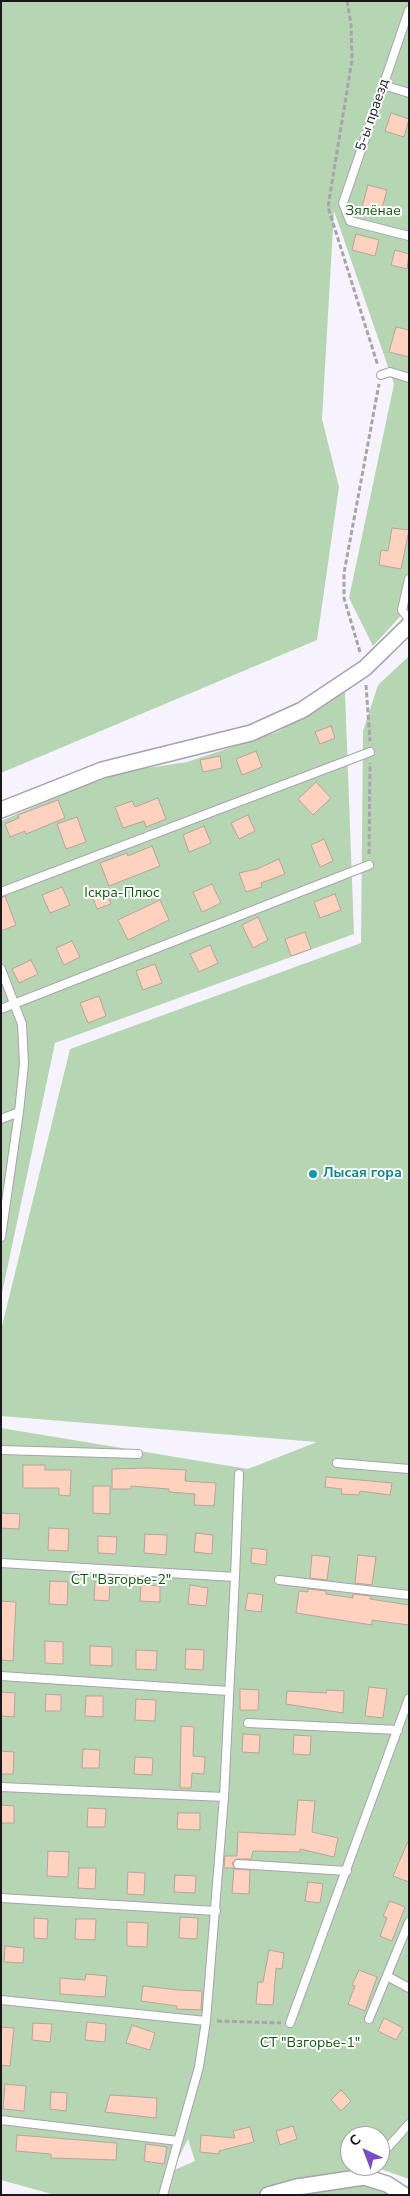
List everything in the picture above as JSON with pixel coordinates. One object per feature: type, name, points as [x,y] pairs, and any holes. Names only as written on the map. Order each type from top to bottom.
[{"type":"street","points":[[1,810],[102,770],[251,734],[302,710],[365,668],[409,625]]},
{"type":"street","points":[[268,2195],[297,2187],[364,2177],[387,2184],[404,2195]]},
{"type":"lane","name":"5-ы праезд","points":[[409,10],[343,203],[350,221],[409,236]]},
{"type":"lane","points":[[383,85],[409,93]]},
{"type":"lane","points":[[380,375],[390,372],[409,378]]},
{"type":"lane","points":[[409,579],[402,610],[409,620]]},
{"type":"lane","points":[[1,892],[370,752]]},
{"type":"lane","points":[[1,1009],[369,865]]},
{"type":"lane","points":[[1,969],[22,1024],[24,1064],[20,1112],[1,1236]]},
{"type":"lane","points":[[1,1119],[20,1112]]},
{"type":"lane","points":[[1,1450],[138,1454]]},
{"type":"lane","points":[[337,1463],[409,1469]]},
{"type":"lane","points":[[162,2195],[198,2067],[206,2021],[224,1797],[239,1474]]},
{"type":"lane","points":[[1,1563],[235,1577]]},
{"type":"lane","points":[[279,1580],[409,1594]]},
{"type":"lane","points":[[1,1676],[229,1691]]},
{"type":"lane","points":[[290,2023],[409,1698]]},
{"type":"lane","points":[[248,1723],[398,1730]]},
{"type":"lane","points":[[1,1787],[224,1797]]},
{"type":"lane","points":[[238,1864],[347,1871]]},
{"type":"lane","points":[[1,1898],[216,1911]]},
{"type":"lane","points":[[369,2019],[409,1922]]},
{"type":"lane","points":[[387,1976],[409,1988]]},
{"type":"lane","points":[[1,2000],[206,2021]]},
{"type":"lane","points":[[1,2120],[178,2141]]},
{"type":"lane","points":[[390,2145],[409,2124]]},
{"type":"path","points":[[347,1],[351,24],[352,60],[328,207],[380,375],[344,573],[344,598],[365,668]]},
{"type":"path","points":[[206,2021],[290,2023]]},
{"type":"green space","name":"Зялёнае","points":[[1,1],[409,1],[409,607],[373,646],[349,598],[394,384],[334,211],[322,419],[339,487],[317,640],[1,773]]},
{"type":"green space","points":[[409,656],[409,2179],[390,2172],[390,2126],[340,2126],[340,2176],[352,2176],[404,2195],[55,2195],[1,2180],[1,1428],[248,1469],[317,1442],[1,1416],[1,1330],[70,1049],[361,943],[363,731],[378,685]],"holes":[[[188,2139],[195,2161],[172,2171]]]},
{"type":"green space","name":"Іскра-Плюс","points":[[345,692],[354,934],[55,1043],[1,1298],[1,821],[82,786],[127,771],[187,762],[277,732]]},
{"type":"building","points":[[391,113],[409,119],[404,137],[385,131]]},
{"type":"building","points":[[368,185],[387,190],[381,212],[362,207]]},
{"type":"building","points":[[356,234],[379,240],[375,256],[352,250]]},
{"type":"building","points":[[395,250],[409,254],[407,269],[391,265]]},
{"type":"building","points":[[396,327],[409,330],[409,357],[389,352]]},
{"type":"building","points":[[392,528],[409,530],[401,569],[379,565],[381,550],[388,551]]},
{"type":"building","points":[[331,726],[335,738],[320,744],[315,732]]},
{"type":"building","points":[[256,751],[262,767],[242,775],[236,759]]},
{"type":"building","points":[[220,756],[222,768],[203,772],[200,760]]},
{"type":"building","points":[[316,782],[331,798],[313,815],[298,799]]},
{"type":"building","points":[[158,798],[166,819],[146,827],[144,821],[123,828],[115,807],[132,801],[135,807]]},
{"type":"building","points":[[58,800],[65,818],[26,834],[25,831],[10,837],[5,824],[19,818],[18,815]]},
{"type":"building","points":[[248,815],[255,831],[239,839],[231,823]]},
{"type":"building","points":[[77,817],[86,842],[66,849],[57,824]]},
{"type":"building","points":[[204,826],[211,843],[189,852],[183,835]]},
{"type":"building","points":[[324,839],[333,861],[320,867],[311,845]]},
{"type":"building","points":[[152,846],[160,866],[109,886],[100,863],[127,853],[128,856]]},
{"type":"building","points":[[279,859],[285,874],[261,883],[262,887],[246,892],[239,873],[257,869]]},
{"type":"building","points":[[212,884],[221,903],[202,912],[193,892]]},
{"type":"building","points":[[62,887],[70,905],[50,913],[42,895]]},
{"type":"building","points":[[105,888],[111,904],[97,909],[91,893]]},
{"type":"building","points":[[335,894],[341,910],[320,918],[314,902]]},
{"type":"building","points":[[5,896],[16,925],[1,931],[1,898]]},
{"type":"building","points":[[160,900],[169,920],[128,940],[118,920]]},
{"type":"building","points":[[258,917],[268,940],[253,948],[242,925]]},
{"type":"building","points":[[305,932],[311,949],[291,956],[285,939]]},
{"type":"building","points":[[72,941],[80,957],[64,965],[56,948]]},
{"type":"building","points":[[210,945],[218,963],[199,972],[190,954]]},
{"type":"building","points":[[31,960],[38,974],[19,983],[12,969]]},
{"type":"building","points":[[155,964],[162,983],[143,990],[136,971]]},
{"type":"building","points":[[99,996],[106,1016],[88,1023],[80,1003]]},
{"type":"building","points":[[23,1465],[45,1465],[45,1470],[71,1470],[70,1496],[59,1495],[59,1488],[23,1488]]},
{"type":"building","points":[[112,1469],[186,1470],[185,1481],[216,1483],[214,1506],[194,1505],[195,1494],[169,1492],[169,1489],[131,1486],[131,1489],[112,1489]]},
{"type":"building","points":[[326,1477],[392,1483],[390,1495],[360,1491],[359,1495],[341,1494],[342,1489],[325,1487]]},
{"type":"building","points":[[93,1486],[110,1486],[110,1514],[93,1513]]},
{"type":"building","points":[[1,1513],[20,1514],[19,1529],[1,1528]]},
{"type":"building","points":[[49,1528],[69,1529],[68,1551],[48,1550]]},
{"type":"building","points":[[196,1533],[213,1535],[212,1554],[194,1552]]},
{"type":"building","points":[[145,1534],[167,1535],[166,1555],[144,1553]]},
{"type":"building","points":[[98,1536],[117,1537],[116,1554],[98,1553]]},
{"type":"building","points":[[252,1548],[267,1550],[266,1565],[251,1563]]},
{"type":"building","points":[[312,1555],[330,1557],[327,1580],[310,1578]]},
{"type":"building","points":[[358,1555],[376,1557],[372,1585],[355,1583]]},
{"type":"building","points":[[50,1581],[68,1582],[67,1605],[49,1604]]},
{"type":"building","points":[[95,1582],[110,1583],[109,1601],[94,1600]]},
{"type":"building","points":[[141,1585],[160,1586],[160,1602],[140,1601]]},
{"type":"building","points":[[190,1585],[208,1588],[206,1606],[188,1604]]},
{"type":"building","points":[[308,1589],[326,1591],[326,1594],[353,1598],[353,1594],[371,1596],[370,1599],[409,1605],[409,1625],[372,1620],[372,1625],[296,1613],[299,1591],[308,1592]]},
{"type":"building","points":[[248,1593],[263,1595],[261,1612],[245,1610]]},
{"type":"building","points":[[1,1601],[16,1602],[13,1661],[1,1660]]},
{"type":"building","points":[[45,1641],[63,1642],[63,1664],[45,1663]]},
{"type":"building","points":[[90,1646],[112,1647],[112,1666],[90,1665]]},
{"type":"building","points":[[186,1649],[204,1650],[203,1670],[185,1669]]},
{"type":"building","points":[[136,1650],[157,1651],[156,1670],[136,1669]]},
{"type":"building","points":[[369,1687],[387,1689],[383,1718],[365,1716]]},
{"type":"building","points":[[240,1689],[259,1690],[258,1710],[240,1710]]},
{"type":"building","points":[[327,1690],[344,1691],[343,1713],[286,1704],[287,1691],[326,1693]]},
{"type":"building","points":[[1,1692],[15,1693],[14,1717],[1,1716]]},
{"type":"building","points":[[46,1694],[61,1695],[61,1711],[45,1711]]},
{"type":"building","points":[[86,1696],[103,1696],[103,1717],[85,1716]]},
{"type":"building","points":[[136,1699],[156,1700],[155,1721],[135,1720]]},
{"type":"building","points":[[181,1726],[194,1727],[193,1756],[205,1757],[204,1774],[192,1773],[191,1788],[180,1788]]},
{"type":"building","points":[[243,1734],[260,1735],[259,1753],[242,1752]]},
{"type":"building","points":[[294,1735],[311,1736],[310,1755],[293,1754]]},
{"type":"building","points":[[83,1749],[100,1750],[99,1768],[82,1768]]},
{"type":"building","points":[[1,1751],[14,1752],[13,1774],[1,1774]]},
{"type":"building","points":[[135,1757],[153,1758],[152,1775],[134,1774]]},
{"type":"building","points":[[298,1800],[315,1801],[312,1832],[338,1838],[334,1857],[300,1849],[300,1852],[253,1851],[251,1859],[236,1859],[232,1863],[235,1869],[250,1870],[249,1894],[232,1893],[234,1868],[224,1868],[225,1856],[237,1856],[238,1832],[295,1835]]},
{"type":"building","points":[[1,1805],[14,1806],[14,1823],[1,1823]]},
{"type":"building","points":[[88,1808],[106,1809],[105,1827],[87,1827]]},
{"type":"building","points":[[178,1813],[200,1813],[200,1830],[177,1829]]},
{"type":"building","points":[[409,1839],[409,1882],[393,1876]]},
{"type":"building","points":[[48,1851],[69,1852],[68,1877],[47,1876]]},
{"type":"building","points":[[79,1868],[96,1868],[95,1889],[78,1888]]},
{"type":"building","points":[[128,1872],[145,1873],[144,1895],[127,1894]]},
{"type":"building","points":[[175,1875],[196,1876],[195,1893],[174,1892]]},
{"type":"building","points":[[308,1882],[323,1884],[320,1903],[305,1901]]},
{"type":"building","points":[[390,1901],[405,1907],[392,1941],[380,1936],[387,1918],[383,1916]]},
{"type":"building","points":[[180,1917],[198,1918],[197,1939],[179,1938]]},
{"type":"building","points":[[34,1918],[48,1919],[47,1939],[34,1938]]},
{"type":"building","points":[[76,1919],[96,1919],[95,1940],[75,1939]]},
{"type":"building","points":[[127,1922],[148,1923],[147,1947],[127,1946]]},
{"type":"building","points":[[5,1946],[24,1948],[23,1963],[4,1962]]},
{"type":"building","points":[[269,1950],[284,1953],[282,1969],[276,1968],[273,2005],[256,2004],[258,1982],[263,1982]]},
{"type":"building","points":[[359,1970],[377,1977],[365,2011],[348,2004],[355,1986],[352,1985]]},
{"type":"building","points":[[86,1974],[107,1976],[105,1997],[60,1994],[60,1978],[85,1980]]},
{"type":"building","points":[[143,1986],[202,1991],[201,2010],[176,2009],[177,2006],[141,2001]]},
{"type":"building","points":[[384,2018],[403,2028],[396,2040],[378,2031]]},
{"type":"building","points":[[87,2022],[106,2024],[105,2042],[85,2040]]},
{"type":"building","points":[[33,2023],[52,2024],[50,2042],[32,2040]]},
{"type":"building","points":[[132,2025],[155,2033],[150,2050],[126,2043]]},
{"type":"building","points":[[1,2027],[14,2028],[10,2066],[1,2065]]},
{"type":"building","points":[[5,2084],[26,2086],[24,2111],[3,2109]]},
{"type":"building","points":[[341,2090],[351,2101],[341,2111],[331,2100]]},
{"type":"building","points":[[51,2092],[67,2093],[66,2111],[50,2109]]},
{"type":"building","points":[[110,2095],[157,2098],[156,2118],[105,2112]]},
{"type":"building","points":[[293,2126],[297,2139],[280,2145],[276,2131]]},
{"type":"building","points":[[250,2127],[254,2142],[219,2151],[219,2154],[200,2152],[201,2135],[235,2138],[233,2131]]},
{"type":"building","points":[[17,2135],[117,2143],[116,2160],[51,2158],[51,2154],[16,2151]]},
{"type":"building","points":[[146,2144],[167,2147],[164,2164],[144,2161]]},
{"type":"place","name":"Лысая гора","points":[[313,1174]]},
{"type":"park label","name":"СТ \"Взгорье-2\"","points":[[121,1581]]},
{"type":"park label","name":"СТ \"Взгорье-1\"","points":[[310,2044]]}]
